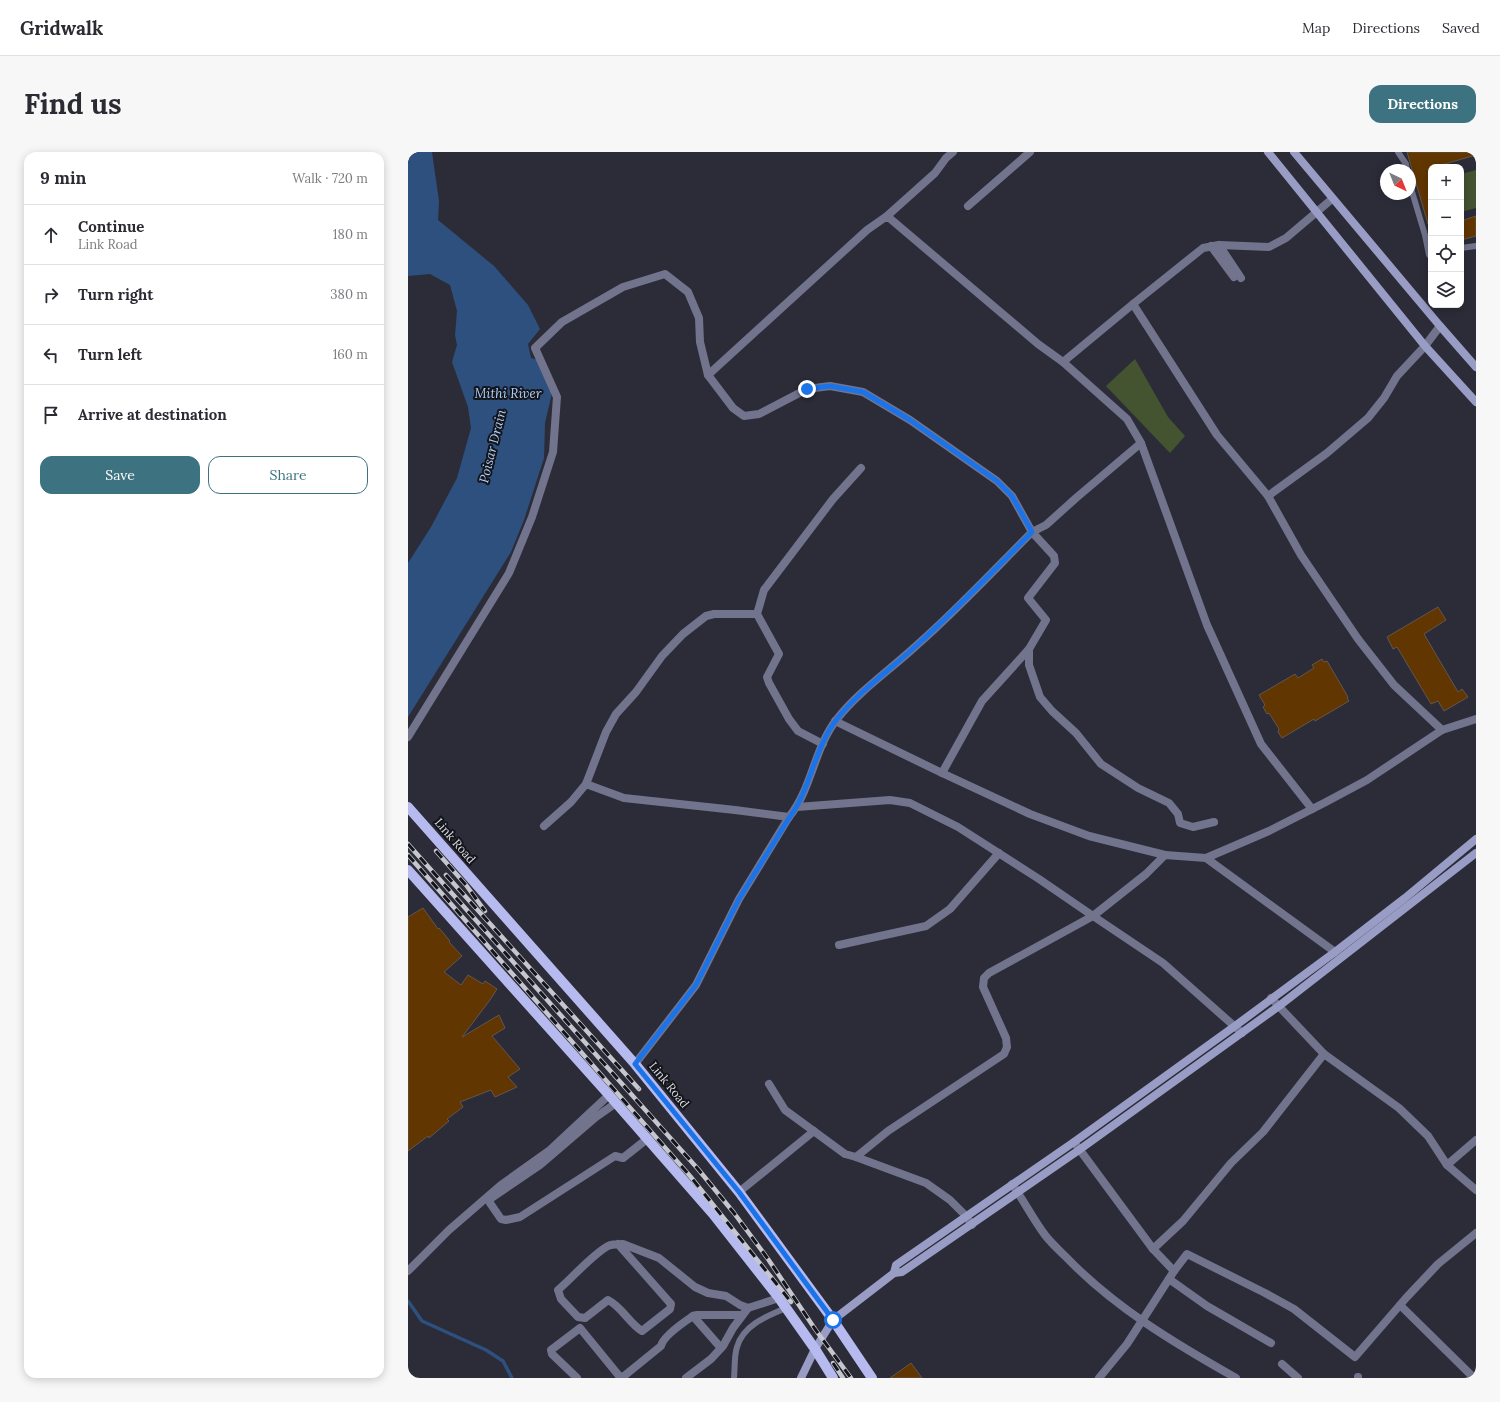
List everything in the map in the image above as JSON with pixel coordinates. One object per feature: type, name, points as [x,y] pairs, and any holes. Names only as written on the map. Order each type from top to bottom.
[{"type":"main road","name":"Link Road","points":[[408,807],[635,1064],[739,1192],[833,1320],[872,1378]]},
{"type":"main road","points":[[408,870],[613,1099],[713,1214],[779,1298],[815,1349],[833,1378]]},
{"type":"street","points":[[968,206],[1030,152]]},
{"type":"street","points":[[1268,152],[1424,346],[1476,402]]},
{"type":"street","points":[[1294,152],[1332,199],[1476,367]]},
{"type":"street","points":[[708,375],[867,230],[887,216],[935,173],[947,154]]},
{"type":"street","points":[[1063,362],[1203,248],[1215,245],[1269,247],[1286,238],[1332,199]]},
{"type":"street","points":[[887,216],[1038,344],[1063,362],[1127,420],[1141,443],[1207,625],[1261,744],[1312,809]]},
{"type":"street","points":[[1215,245],[1237,278]]},
{"type":"street","points":[[408,737],[509,573],[532,517],[553,452],[557,397],[535,348],[562,322],[623,287],[665,274],[688,292],[699,318],[700,342],[708,375],[733,408],[744,416],[760,414],[807,389],[830,386],[863,392],[910,420],[997,481],[1012,496],[1032,532],[1054,556],[1055,563],[1028,598],[1046,620],[1029,648],[982,701],[942,773]]},
{"type":"street","points":[[1133,304],[1217,435],[1268,496],[1300,555],[1358,639],[1394,685],[1442,730]]},
{"type":"street","points":[[1268,496],[1327,452],[1368,418],[1384,398],[1397,376],[1440,326]]},
{"type":"street","points":[[635,1064],[696,985],[739,899],[797,807],[823,744],[835,721],[850,703],[918,645],[1032,532],[1046,525],[1141,443]]},
{"type":"street","points":[[823,744],[798,731],[789,719],[769,683],[767,677],[779,654],[758,614],[764,590],[833,499],[861,468]]},
{"type":"street","points":[[544,826],[571,802],[586,784],[606,732],[616,714],[636,692],[662,656],[683,634],[706,616],[714,614],[758,614]]},
{"type":"street","points":[[1029,648],[1029,665],[1040,697],[1052,711],[1076,733],[1101,764],[1138,788],[1169,803],[1178,814],[1180,823],[1193,827],[1214,822]]},
{"type":"street","points":[[835,721],[1030,814],[1082,833],[1165,855],[1206,858],[1269,831],[1367,780],[1442,730],[1476,719]]},
{"type":"street","points":[[586,784],[624,798],[735,810],[789,818]]},
{"type":"street","points":[[797,807],[890,800],[910,803],[958,827],[1163,964],[1242,1033]]},
{"type":"street","points":[[801,1378],[815,1349],[833,1320],[894,1273],[902,1272],[972,1225],[1242,1033],[1316,976],[1407,901],[1440,869],[1476,839]]},
{"type":"street","points":[[839,944],[926,926],[950,909],[999,853]]},
{"type":"street","points":[[1407,901],[1446,876],[1476,853]]},
{"type":"street","points":[[856,1157],[888,1131],[1004,1054],[1007,1047],[1006,1038],[983,987],[984,978],[989,973],[1093,916],[1146,874],[1165,855]]},
{"type":"street","points":[[1206,858],[1335,952]]},
{"type":"street","points":[[1440,869],[1446,876]]},
{"type":"street","points":[[894,1273],[896,1264],[1074,1142],[1335,952],[1371,930]]},
{"type":"street","points":[[1310,970],[1316,976]]},
{"type":"street","points":[[1271,998],[1324,1054],[1399,1108],[1428,1136],[1447,1165],[1476,1190]]},
{"type":"street","points":[[1153,1249],[1183,1221],[1231,1163],[1263,1132],[1324,1054]]},
{"type":"street","points":[[1173,1070],[1178,1078]]},
{"type":"street","points":[[769,1084],[785,1110],[845,1154],[926,1183],[950,1200],[966,1216],[972,1225]]},
{"type":"street","points":[[613,1099],[596,1117],[540,1164],[490,1199],[490,1203],[501,1219],[506,1220],[520,1217],[615,1156],[623,1158],[648,1139]]},
{"type":"street","points":[[408,1271],[449,1230],[501,1185],[550,1150],[613,1099]]},
{"type":"street","points":[[1124,1106],[1128,1114]]},
{"type":"street","points":[[739,1192],[814,1131]]},
{"type":"street","points":[[1447,1165],[1476,1140]]},
{"type":"street","points":[[1074,1142],[1153,1249],[1174,1271]]},
{"type":"street","points":[[1012,1184],[1046,1236],[1083,1275],[1142,1321],[1236,1378]]},
{"type":"street","points":[[1100,1378],[1127,1344],[1174,1271],[1187,1254],[1294,1309],[1355,1357],[1438,1264],[1476,1233]]},
{"type":"street","points":[[618,1244],[671,1304],[670,1309],[642,1331],[608,1300],[585,1318],[578,1317],[561,1299],[558,1290],[596,1255],[608,1246],[618,1244],[623,1244],[659,1258],[695,1287],[708,1293],[726,1296],[748,1308]]},
{"type":"street","points":[[1169,1279],[1207,1306],[1271,1343]]},
{"type":"street","points":[[686,1378],[711,1359],[721,1348],[748,1308],[779,1298]]},
{"type":"street","points":[[1400,1305],[1474,1378]]},
{"type":"street","points":[[577,1378],[552,1354],[551,1350],[580,1328],[620,1377],[624,1376],[661,1346],[662,1342],[693,1316],[742,1315]]},
{"type":"street","points":[[693,1316],[721,1348]]},
{"type":"street","points":[[1282,1364],[1298,1378]]},
{"type":"lane","points":[[1398,152],[1406,164]]},
{"type":"lane","points":[[1414,200],[1428,250]]},
{"type":"lane","points":[[1464,248],[1476,246]]},
{"type":"lane","points":[[734,1378],[736,1348],[742,1334],[749,1327],[786,1308]]},
{"type":"green space","points":[[1476,170],[1476,208],[1464,211],[1464,200],[1464,173]]},
{"type":"green space","points":[[1135,359],[1168,417],[1185,436],[1170,453],[1106,386]]},
{"type":"water","name":"Mithi River","points":[[408,152],[432,152],[439,201],[438,220],[494,266],[528,305],[540,329],[528,344],[531,358],[542,361],[552,393],[545,423],[544,458],[524,520],[511,552],[408,717],[408,563],[431,527],[457,478],[471,428],[468,407],[452,362],[457,345],[455,335],[457,311],[450,285],[430,274],[408,276]]},
{"type":"building","points":[[1407,152],[1476,152],[1476,155],[1444,164],[1428,164],[1428,224],[1416,183],[1416,164],[1410,164]]},
{"type":"building","points":[[1476,216],[1476,236],[1464,239],[1464,220]]},
{"type":"building","points":[[1438,607],[1446,620],[1424,634],[1458,692],[1462,689],[1468,697],[1444,711],[1438,701],[1431,704],[1397,647],[1393,649],[1387,637]]},
{"type":"building","points":[[1322,659],[1324,662],[1327,661],[1349,701],[1282,738],[1278,732],[1279,729],[1269,713],[1267,714],[1263,707],[1265,705],[1259,695],[1295,674],[1298,678],[1314,668],[1312,665]]},
{"type":"building","points":[[423,908],[438,929],[439,928],[462,956],[444,972],[461,985],[468,975],[483,984],[485,981],[497,989],[462,1037],[499,1015],[505,1028],[492,1036],[520,1069],[508,1077],[517,1087],[495,1097],[491,1090],[460,1102],[463,1107],[447,1119],[449,1121],[429,1138],[428,1136],[408,1151],[408,917]]},
{"type":"building","points":[[911,1363],[922,1378],[890,1378]]},
{"type":"waterway","points":[[408,1301],[422,1321],[486,1350],[503,1361],[512,1378]]},
{"type":"railway","points":[[408,844],[698,1169],[734,1213],[768,1259],[815,1329],[851,1378]]},
{"type":"railway","points":[[436,851],[466,885],[485,911]]},
{"type":"railway","points":[[408,855],[690,1176],[791,1302]]},
{"type":"railway","points":[[446,875],[639,1089]]},
{"type":"railway","points":[[833,1363],[843,1378]]},
{"type":"route","points":[[807,389],[830,386],[863,392],[910,420],[997,481],[1012,496],[1032,532],[918,645],[850,703],[835,721],[823,744],[797,807],[739,899],[696,985],[635,1064],[739,1192],[833,1320]]},
{"type":"water label","name":"Poisar Drain","points":[[492,446]]}]
